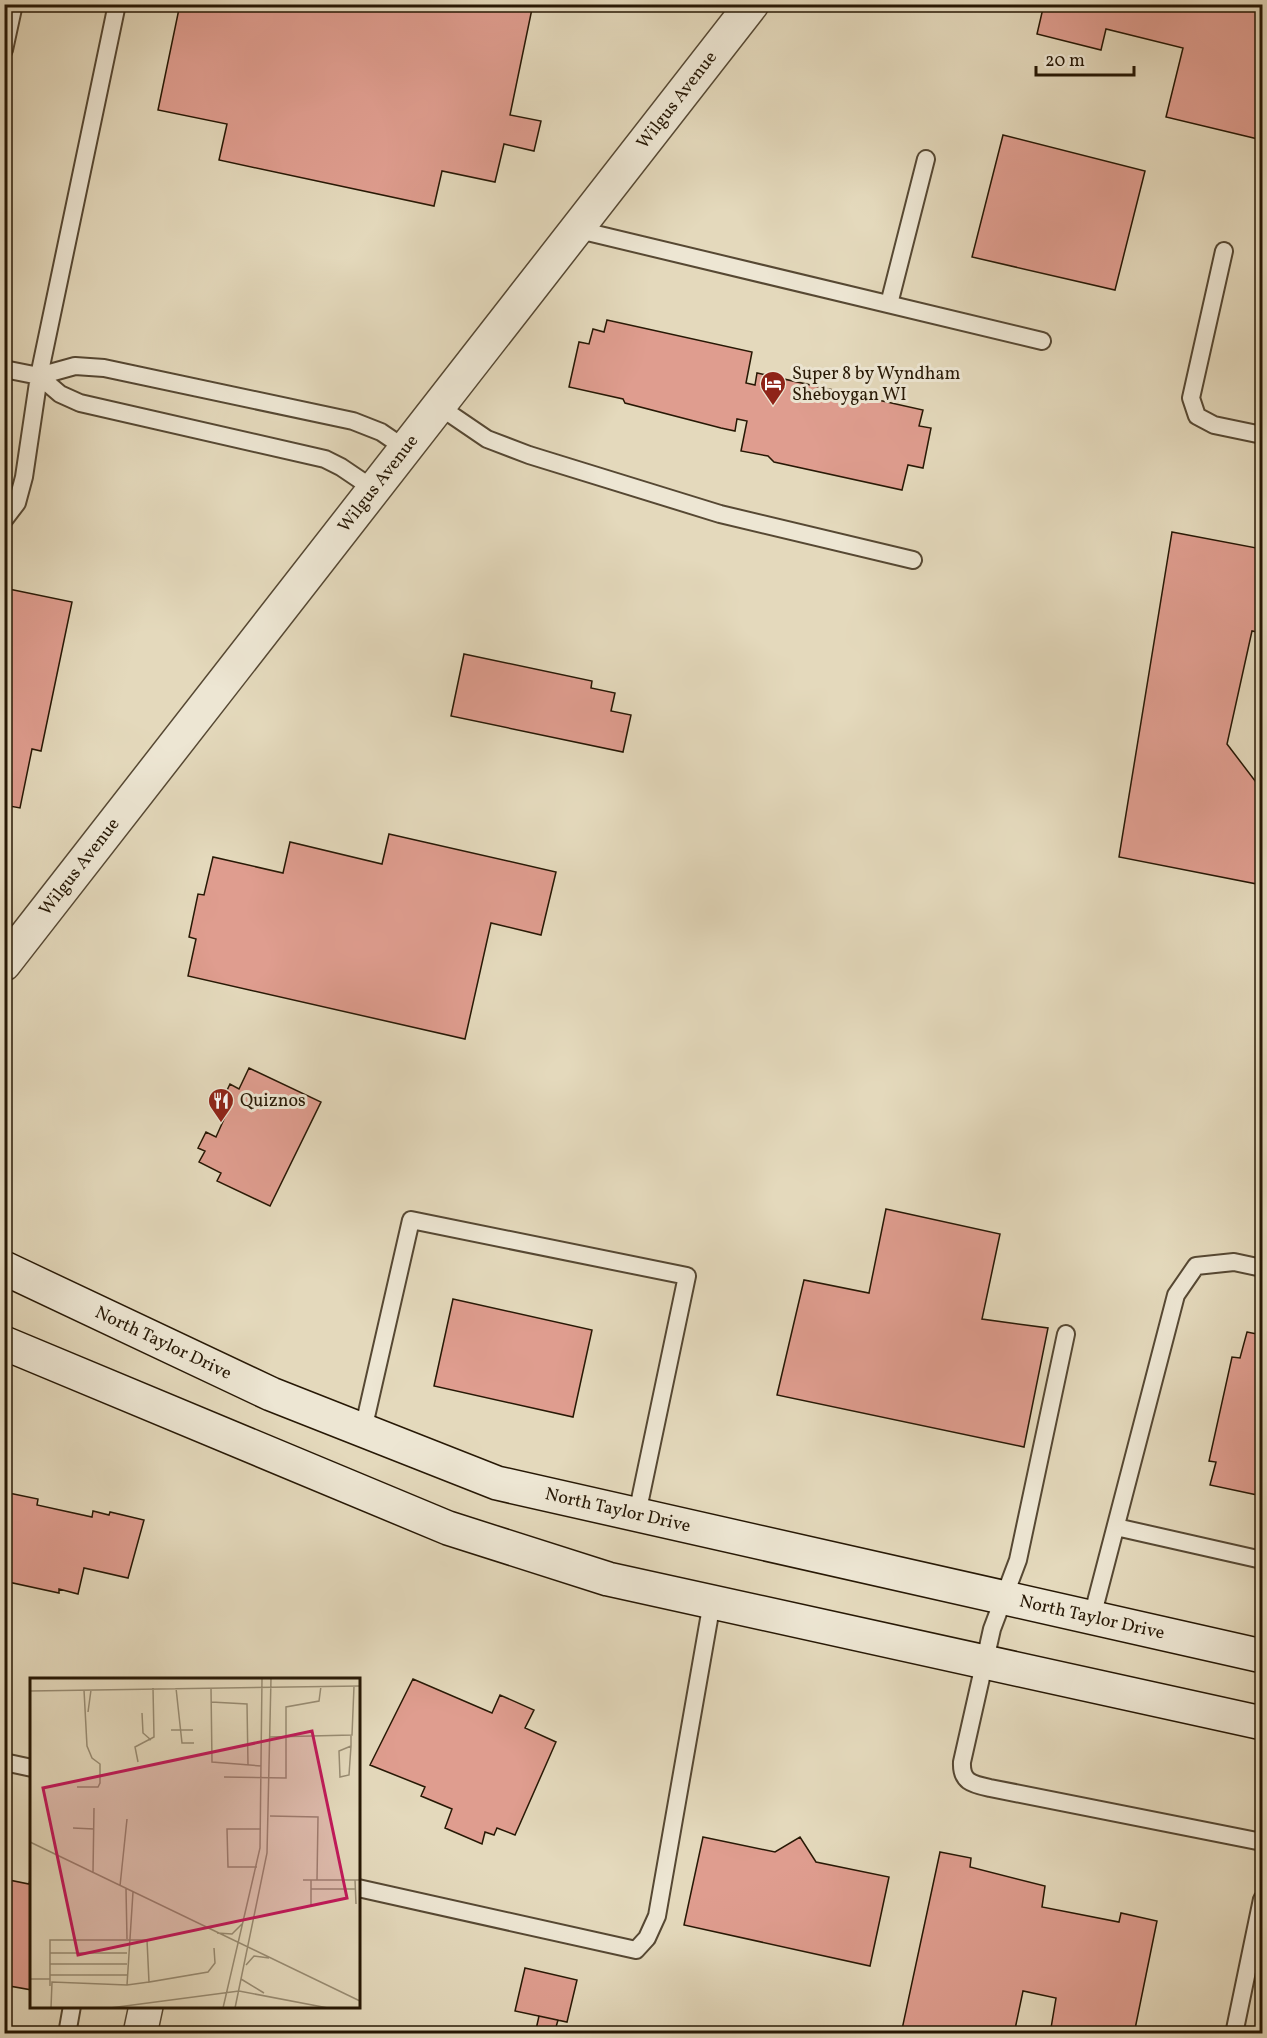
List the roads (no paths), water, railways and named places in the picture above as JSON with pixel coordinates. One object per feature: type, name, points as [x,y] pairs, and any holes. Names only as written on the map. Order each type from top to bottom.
[{"type":"main road","name":"Wilgus Avenue","points":[[4,964],[579,230],[752,4]]},
{"type":"main road","name":"North Taylor Drive","points":[[4,1262],[18,1274],[271,1394],[497,1483],[1263,1656]]},
{"type":"main road","points":[[4,1343],[448,1528],[608,1579],[1263,1723]]},
{"type":"main road","points":[[140,2034],[146,2008]]},
{"type":"lane","points":[[4,50],[15,4]]},
{"type":"lane","points":[[4,520],[16,503],[24,477],[39,376],[117,4]]},
{"type":"lane","points":[[889,304],[926,159]]},
{"type":"lane","points":[[579,230],[1042,341]]},
{"type":"lane","points":[[1224,251],[1191,398],[1197,416],[1214,425],[1263,435]]},
{"type":"lane","points":[[4,369],[39,376],[75,366],[122,371],[353,421],[381,432],[406,449]]},
{"type":"lane","points":[[39,376],[60,394],[80,403],[325,459],[375,490]]},
{"type":"lane","points":[[440,407],[487,439],[529,455],[720,514],[913,560]]},
{"type":"lane","points":[[363,1430],[411,1220],[687,1276],[637,1514]]},
{"type":"lane","points":[[1092,1617],[1176,1295],[1196,1266],[1234,1262],[1263,1268]]},
{"type":"lane","points":[[1066,1334],[1018,1560],[984,1662],[962,1762],[963,1777],[968,1782],[990,1788],[1263,1842]]},
{"type":"lane","points":[[1116,1527],[1263,1560]]},
{"type":"lane","points":[[360,1888],[636,1950],[647,1938],[657,1916],[712,1602]]},
{"type":"lane","points":[[4,1762],[30,1768]]},
{"type":"lane","points":[[1234,2034],[1263,1899]]},
{"type":"lane","points":[[67,2034],[72,2008]]},
{"type":"place","name":"Super 8 by Wyndham Sheboygan WI","points":[[773,407]]},
{"type":"place","name":"Quiznos","points":[[221,1124]]}]
